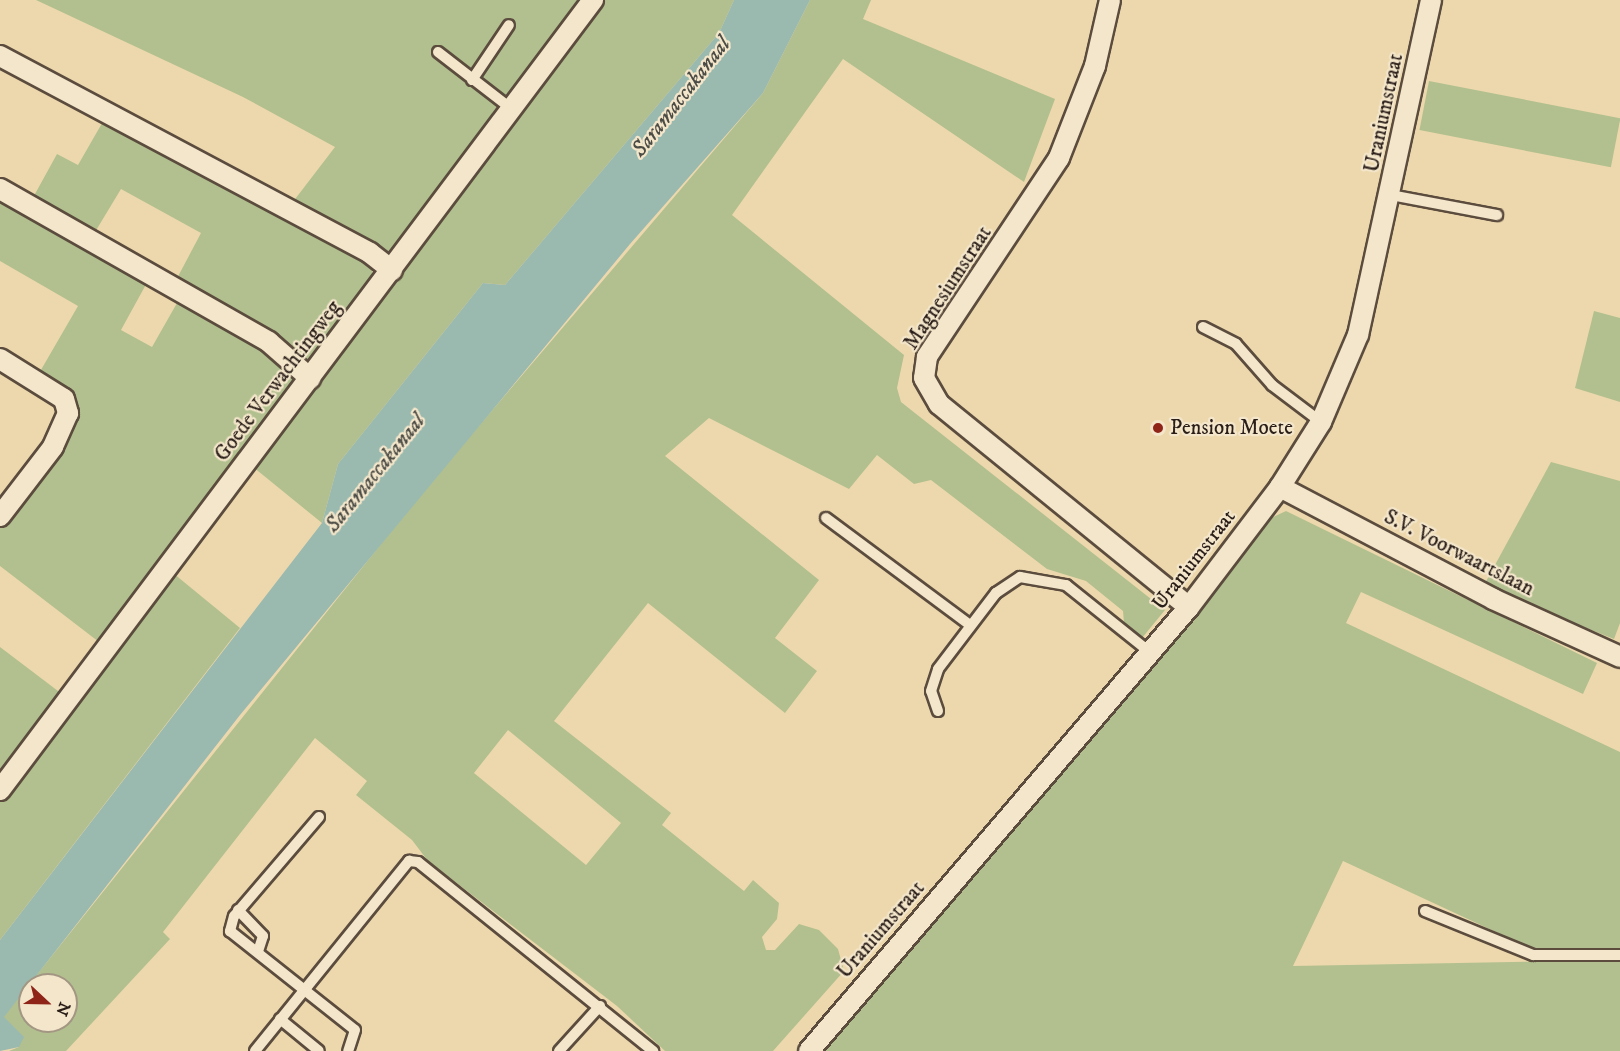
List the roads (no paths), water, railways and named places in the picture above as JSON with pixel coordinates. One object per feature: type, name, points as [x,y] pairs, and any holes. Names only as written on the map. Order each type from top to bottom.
[{"type":"street","name":"Goede Verwachtingweg","points":[[0,790],[513,110],[593,0]]},
{"type":"street","name":"Magnesiumstraat","points":[[1110,0],[1095,66],[1059,158],[927,357],[924,378],[939,404],[1189,607]]},
{"type":"street","name":"Uraniumstraat","points":[[810,1051],[1189,607],[1280,487],[1321,422],[1358,335],[1391,195],[1431,0]]},
{"type":"street","points":[[0,56],[370,253],[392,270]]},
{"type":"street","points":[[0,189],[269,342],[310,378]]},
{"type":"street","points":[[0,359],[64,399],[68,413],[52,447],[0,516]]},
{"type":"street","name":"S.V. Voorwaartslaan","points":[[1280,487],[1493,599],[1620,657]]},
{"type":"lane","points":[[472,80],[509,25]]},
{"type":"lane","points":[[438,52],[513,110]]},
{"type":"lane","points":[[1391,195],[1497,215]]},
{"type":"lane","points":[[1203,327],[1236,344],[1272,385],[1321,422]]},
{"type":"lane","points":[[826,518],[970,625]]},
{"type":"lane","points":[[938,711],[932,704],[932,681],[970,625],[1005,584],[1036,576],[1066,585],[1151,653]]},
{"type":"lane","points":[[319,817],[238,910],[230,931],[305,985],[355,1030],[348,1051]]},
{"type":"lane","points":[[255,1051],[305,985],[409,861],[418,862],[600,1006],[653,1051]]},
{"type":"lane","points":[[238,910],[263,936],[258,951]]},
{"type":"lane","points":[[1425,911],[1533,956],[1620,955]]},
{"type":"lane","points":[[559,1051],[600,1006]]},
{"type":"lane","points":[[280,1019],[320,1051]]},
{"type":"water","name":"Saramaccakanaal","points":[[734,0],[810,0],[763,93],[630,244],[240,715],[38,973],[18,973],[18,999],[4,1017],[24,1037],[19,1047],[0,1051],[0,940],[322,523],[338,464],[483,283],[505,285],[719,33]]},
{"type":"place","name":"Pension Moete","points":[[1158,428]]}]
